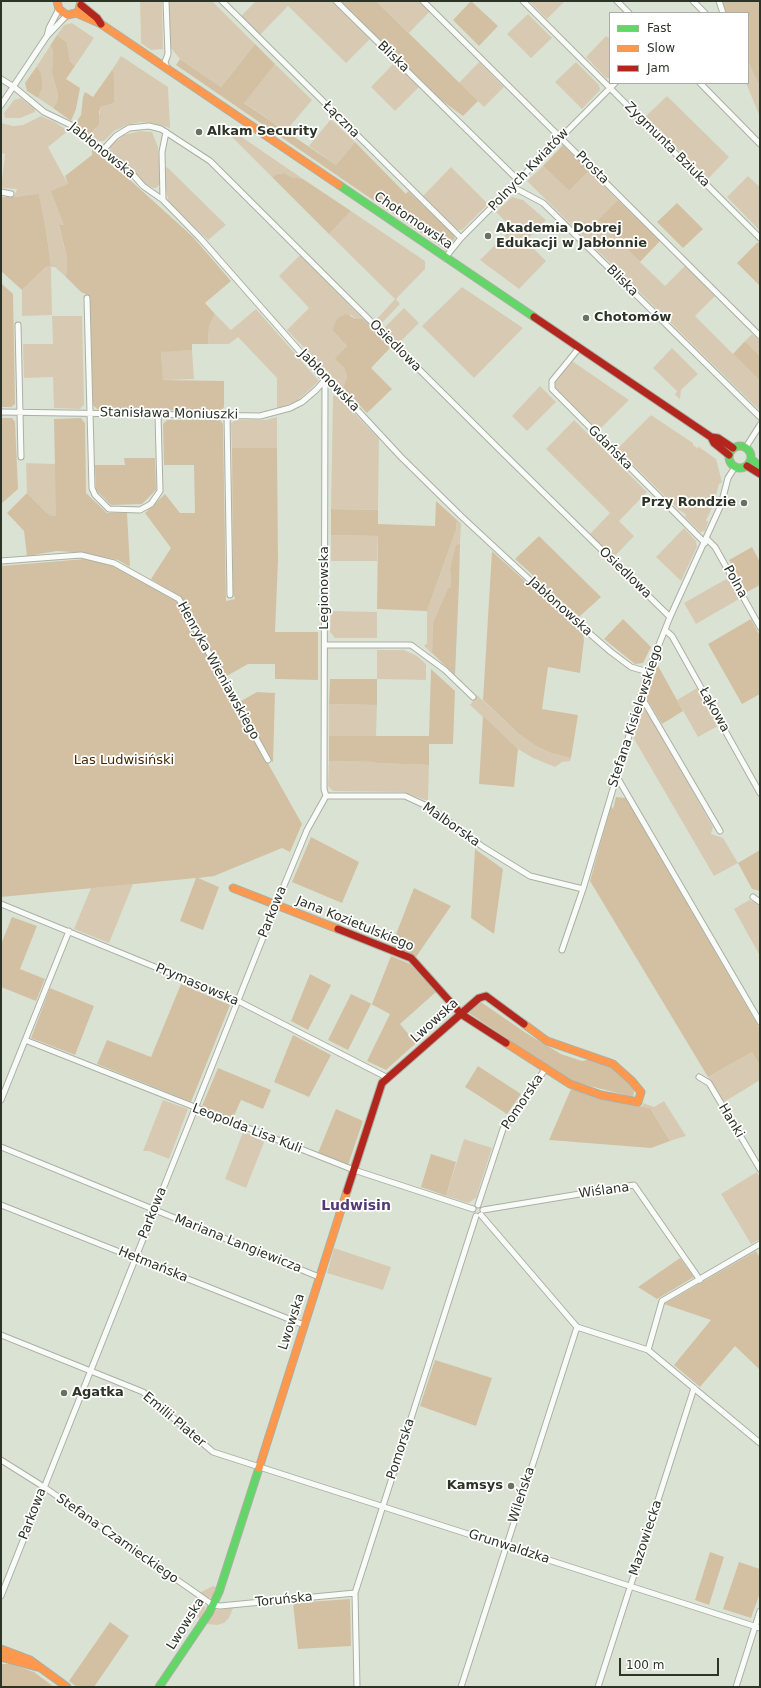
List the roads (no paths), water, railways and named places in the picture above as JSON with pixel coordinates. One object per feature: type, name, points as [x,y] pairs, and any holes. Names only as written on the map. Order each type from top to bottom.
[{"type":"street","points":[[166,1],[168,54],[165,62],[167,68]]},
{"type":"street","name":"Łączna","points":[[222,1],[461,238]]},
{"type":"street","name":"Bliska","points":[[336,1],[519,181]]},
{"type":"street","name":"Prosta","points":[[423,1],[760,336]]},
{"type":"street","name":"Zygmunta Bziuka","points":[[523,1],[760,238]]},
{"type":"street","points":[[617,1],[628,12]]},
{"type":"street","points":[[693,1],[704,12]]},
{"type":"street","points":[[719,1],[724,12]]},
{"type":"street","points":[[1,105],[47,36],[67,15],[76,13],[81,3]]},
{"type":"street","name":"Chotomowska","points":[[81,3],[97,18],[101,24]]},
{"type":"street","points":[[47,36],[57,4],[67,15]]},
{"type":"street","name":"Chotomowska","points":[[76,13],[93,22],[101,24],[167,68],[711,437],[714,443],[731,452]]},
{"type":"street","name":"Jabłonowska","points":[[1,79],[14,87],[44,112],[71,125],[128,169],[143,186],[163,200],[201,239],[325,380],[336,387],[401,457],[461,516],[559,607],[631,667],[648,672]]},
{"type":"street","name":"Polnych Kwiatów","points":[[446,258],[461,238],[614,84]]},
{"type":"street","points":[[701,84],[760,144]]},
{"type":"street","name":"Osiedlowa","points":[[103,150],[116,136],[129,128],[149,126],[157,127],[166,132],[210,161],[670,617]]},
{"type":"street","points":[[163,200],[162,152],[166,132]]},
{"type":"street","name":"Bliska","points":[[513,187],[543,203],[760,417]]},
{"type":"street","points":[[1,192],[11,194]]},
{"type":"street","points":[[87,298],[93,492],[109,509],[140,510],[150,504],[160,491],[158,415]]},
{"type":"street","points":[[18,325],[21,457]]},
{"type":"street","name":"Gdańska","points":[[579,348],[552,380],[552,389],[706,541]]},
{"type":"street","name":"Stanisława Moniuszki","points":[[1,412],[260,416],[290,408],[310,396],[325,380]]},
{"type":"street","name":"Legionowska","points":[[325,380],[324,789],[326,796]]},
{"type":"street","points":[[228,415],[230,595]]},
{"type":"street","points":[[746,447],[760,425]]},
{"type":"street","points":[[760,466],[749,463],[741,468],[735,467],[730,462],[731,452],[739,446],[746,447],[750,451],[749,463],[760,474]]},
{"type":"street","name":"Stefana Kisielewskiego","points":[[562,950],[583,889],[648,672],[670,617],[706,541],[721,505],[728,478],[735,467]]},
{"type":"street","name":"Polna","points":[[706,541],[715,547],[760,627]]},
{"type":"street","name":"Henryka Wieniawskiego","points":[[1,561],[80,555],[114,563],[179,599],[268,760]]},
{"type":"street","name":"Łąkowa","points":[[665,630],[672,636],[760,793]]},
{"type":"street","points":[[325,645],[411,645],[444,670],[472,697]]},
{"type":"street","points":[[641,696],[720,831]]},
{"type":"street","points":[[617,777],[760,1022]]},
{"type":"street","name":"Parkowa","points":[[1,1596],[276,905],[307,830],[326,796]]},
{"type":"street","name":"Malborska","points":[[326,796],[405,796],[431,808],[483,847],[530,876],[583,889]]},
{"type":"street","name":"Jana Kozietulskiego","points":[[233,888],[411,958],[461,1014],[570,1084],[601,1095],[638,1102],[640,1095],[639,1090],[632,1081],[613,1064],[547,1041],[487,996]]},
{"type":"street","points":[[753,897],[760,902]]},
{"type":"street","name":"Prymasowska","points":[[1,904],[238,1001],[388,1078]]},
{"type":"street","points":[[1,1100],[69,931]]},
{"type":"street","name":"Lwowska","points":[[159,1687],[213,1605],[259,1467],[382,1083],[478,998],[487,996]]},
{"type":"street","name":"Leopolda Lisa Kuli","points":[[25,1040],[354,1170],[473,1209]]},
{"type":"street","name":"Pomorska","points":[[478,1205],[503,1129],[546,1068]]},
{"type":"street","name":"Hanki","points":[[699,1077],[709,1083],[760,1169]]},
{"type":"street","name":"Mariana Langiewicza","points":[[1,1147],[319,1278]]},
{"type":"street","name":"Wiślana","points":[[480,1214],[634,1185],[700,1280]]},
{"type":"street","name":"Hetmańska","points":[[1,1205],[304,1324]]},
{"type":"street","points":[[480,1214],[473,1213],[473,1209],[478,1205],[480,1214],[577,1327],[648,1350],[760,1443]]},
{"type":"street","name":"Pomorska","points":[[357,1687],[355,1593],[382,1506],[480,1214]]},
{"type":"street","points":[[648,1350],[661,1303],[760,1244]]},
{"type":"street","name":"Wileńska","points":[[461,1687],[577,1327]]},
{"type":"street","name":"Emilii Plater","points":[[1,1335],[142,1392],[213,1452],[259,1467]]},
{"type":"street","name":"Mazowiecka","points":[[598,1687],[694,1388]]},
{"type":"street","name":"Stefana Czarnieckiego","points":[[1,1460],[44,1487],[213,1605]]},
{"type":"street","name":"Grunwaldzka","points":[[259,1467],[758,1627]]},
{"type":"street","name":"Toruńska","points":[[213,1605],[220,1606],[355,1593]]},
{"type":"street","points":[[736,1687],[758,1627],[760,1611]]},
{"type":"street","points":[[1,1649],[30,1660],[67,1687]]},
{"type":"street","points":[[1,1657],[41,1668]]},
{"type":"place","name":"Alkam Security","points":[[199,132]]},
{"type":"place","name":"Akademia Dobrej Edukacji w Jabłonnie","points":[[488,236]]},
{"type":"place","name":"Chotomów","points":[[586,318]]},
{"type":"place","name":"Przy Rondzie","points":[[744,503]]},
{"type":"place","name":"Agatka","points":[[64,1393]]},
{"type":"place","name":"Kamsys","points":[[511,1486]]},
{"type":"district","name":"Ludwisin","points":[[356,1206]]},
{"type":"park label","name":"Las Ludwisiński","points":[[124,761]]}]
